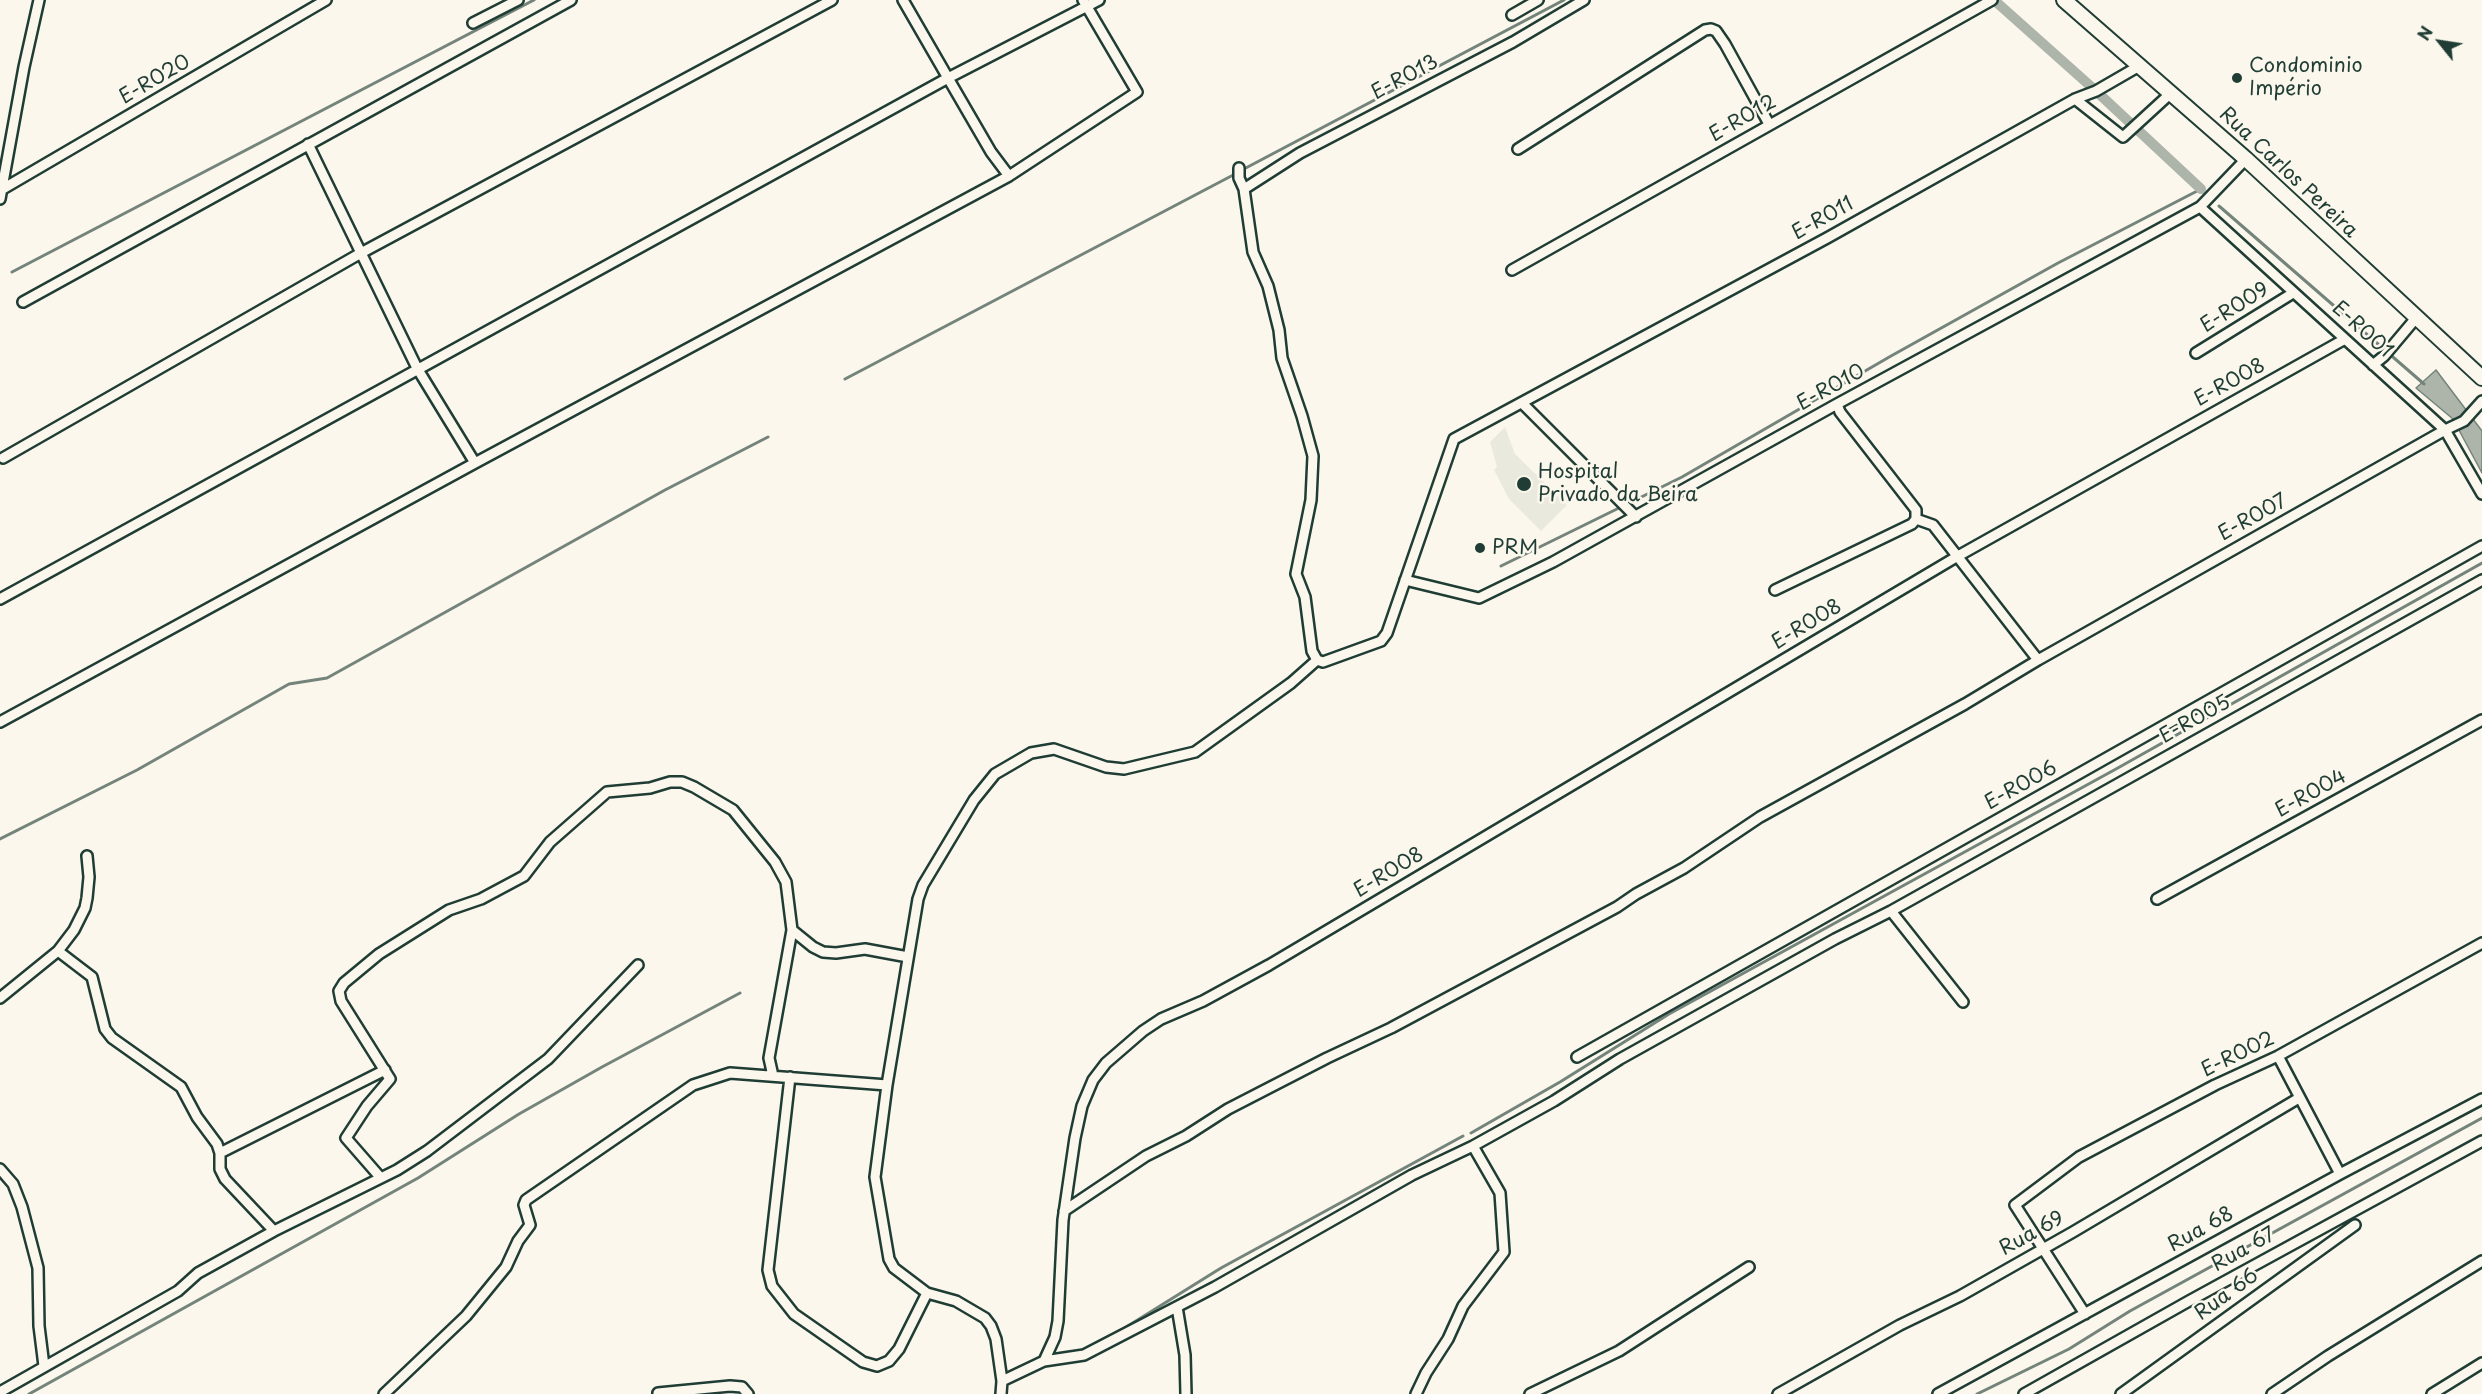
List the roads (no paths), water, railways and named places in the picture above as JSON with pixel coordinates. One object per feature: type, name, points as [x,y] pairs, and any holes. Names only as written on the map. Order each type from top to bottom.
[{"type":"street","points":[[1,195],[24,67],[39,0]]},
{"type":"street","name":"E-R020","points":[[1,195],[326,0]]},
{"type":"street","points":[[473,23],[518,0]]},
{"type":"street","points":[[22,302],[571,0]]},
{"type":"street","points":[[3,458],[361,253],[832,0]]},
{"type":"street","points":[[903,0],[991,152],[1009,176]]},
{"type":"street","points":[[0,599],[1085,3],[1099,0]]},
{"type":"street","points":[[1512,15],[1538,0]]},
{"type":"street","name":"E-R013","points":[[1244,189],[1300,153],[1514,42],[1584,0]]},
{"type":"street","name":"E-R012","points":[[1512,270],[1992,0]]},
{"type":"street","name":"Rua Carlos Pereira","points":[[2064,0],[2246,159],[2482,378]]},
{"type":"street","points":[[0,722],[1009,176],[1137,92],[1085,3]]},
{"type":"street","points":[[1518,149],[1705,30],[1711,29],[1716,31],[1725,44],[1769,124]]},
{"type":"street","name":"E-R011","points":[[1317,660],[1323,662],[1381,641],[1387,633],[1454,439],[1523,404],[2075,99],[2096,91],[2141,66]]},
{"type":"street","points":[[2075,99],[2123,136],[2171,93]]},
{"type":"street","points":[[308,144],[417,368],[475,463]]},
{"type":"street","name":"E-R010","points":[[1405,580],[1479,598],[1553,562],[1837,404],[2200,207],[2246,159]]},
{"type":"street","points":[[1001,1394],[1002,1381],[996,1339],[985,1318],[956,1301],[927,1293],[894,1268],[885,1242],[875,1178],[887,1085],[918,899],[922,885],[974,800],[995,774],[1031,753],[1053,749],[1106,767],[1124,769],[1195,752],[1282,690],[1317,660],[1312,651],[1305,597],[1296,574],[1311,500],[1313,456],[1282,358],[1279,330],[1268,286],[1253,252],[1239,168]]},
{"type":"street","name":"E-R001","points":[[2200,207],[2445,430],[2482,494]]},
{"type":"street","name":"E-R009","points":[[2196,353],[2293,293]]},
{"type":"street","points":[[2373,365],[2384,356],[2416,318]]},
{"type":"street","name":"E-R008","points":[[1044,1361],[1055,1337],[1058,1321],[1064,1210],[1082,1106],[1093,1080],[1106,1063],[1143,1031],[1161,1019],[1203,1000],[1293,951],[1958,556],[2345,339]]},
{"type":"street","name":"E-R007","points":[[1064,1210],[1146,1156],[1186,1136],[1228,1109],[1391,1028],[1617,907],[1684,868],[1760,817],[1965,704],[2038,660],[2464,421],[2482,401]]},
{"type":"street","points":[[1523,404],[1636,517]]},
{"type":"street","points":[[1775,590],[1912,524],[1916,519],[1916,510],[1840,412],[1837,404]]},
{"type":"street","points":[[1916,519],[1933,525],[2038,660]]},
{"type":"street","name":"E-R006","points":[[1577,1057],[2482,546]]},
{"type":"street","name":"E-R005","points":[[1891,911],[2482,580]]},
{"type":"street","name":"E-R004","points":[[2157,899],[2482,720]]},
{"type":"street","points":[[380,1177],[346,1138],[367,1106],[390,1079],[341,1001],[339,992],[344,983],[379,954],[449,910],[481,899],[524,876],[550,842],[608,792],[682,782],[715,798],[733,810],[775,862],[786,882],[792,930],[769,1058],[773,1076]]},
{"type":"street","points":[[0,998],[58,951],[74,930],[85,908],[89,877],[87,856]]},
{"type":"street","points":[[1002,1381],[1044,1361],[1084,1355],[1177,1307],[1256,1265],[1412,1175],[1473,1146],[1554,1101],[1620,1059],[1835,939],[1891,911],[1963,1002]]},
{"type":"street","points":[[792,930],[823,952],[836,953],[865,949],[908,957]]},
{"type":"street","name":"E-R002","points":[[2042,1249],[2014,1205],[2079,1157],[2278,1056],[2482,943]]},
{"type":"street","points":[[58,951],[92,977],[105,1029],[112,1038],[182,1087],[220,1153],[220,1169],[225,1179],[274,1231]]},
{"type":"street","points":[[0,1392],[178,1291],[197,1274],[274,1231],[398,1170],[427,1151],[548,1059],[638,965]]},
{"type":"street","points":[[2278,1056],[2340,1174]]},
{"type":"street","points":[[756,1076],[769,1058]]},
{"type":"street","points":[[220,1153],[385,1070]]},
{"type":"street","points":[[384,1394],[466,1316],[506,1267],[518,1241],[530,1225],[524,1205],[526,1200],[693,1085],[726,1073],[887,1085]]},
{"type":"street","points":[[790,1077],[768,1269],[768,1278],[780,1298],[794,1314],[863,1362],[877,1366],[889,1361],[899,1348],[927,1293]]},
{"type":"street","name":"Rua 69","points":[[1778,1394],[2042,1249],[2299,1098]]},
{"type":"street","name":"Rua 68","points":[[1938,1394],[2482,1099]]},
{"type":"street","name":"Rua 67","points":[[2024,1394],[2482,1141]]},
{"type":"street","points":[[1416,1394],[1426,1373],[1448,1339],[1463,1306],[1504,1252],[1500,1193],[1473,1146]]},
{"type":"street","points":[[0,1169],[13,1184],[22,1207],[38,1268],[39,1326],[44,1366]]},
{"type":"street","name":"Rua 66","points":[[2121,1394],[2355,1225]]},
{"type":"street","points":[[2042,1249],[2085,1314]]},
{"type":"street","points":[[2272,1394],[2328,1356],[2482,1261]]},
{"type":"street","points":[[1530,1394],[1619,1351],[1749,1267]]},
{"type":"street","points":[[1177,1307],[1185,1355],[1186,1394]]},
{"type":"street","points":[[2432,1394],[2482,1363]]},
{"type":"street","points":[[658,1393],[730,1386],[742,1388],[748,1394]]},
{"type":"waterway","points":[[12,272],[534,0]]},
{"type":"waterway","points":[[1242,170],[1564,0]]},
{"type":"waterway","points":[[1994,0],[2201,189]]},
{"type":"waterway","points":[[845,379],[1237,173]]},
{"type":"waterway","points":[[1501,566],[1682,477],[2058,263],[2201,189]]},
{"type":"waterway","points":[[2219,206],[2424,384]]},
{"type":"waterway","points":[[0,839],[137,770],[289,684],[327,678],[665,490],[768,437]]},
{"type":"waterway","points":[[1471,1133],[1560,1082],[1669,1014],[2116,769],[2482,563]]},
{"type":"waterway","points":[[29,1394],[418,1178],[519,1114],[602,1067],[740,993]]},
{"type":"waterway","points":[[1977,1394],[2069,1349],[2130,1311],[2482,1118]]},
{"type":"waterway","points":[[1115,1334],[1221,1268],[1463,1136]]},
{"type":"place","name":"Condominio Império","points":[[2237,78]]},
{"type":"place","name":"Hospital Privado da Beira","points":[[1524,484]]},
{"type":"place","name":"PRM","points":[[1480,548]]}]
